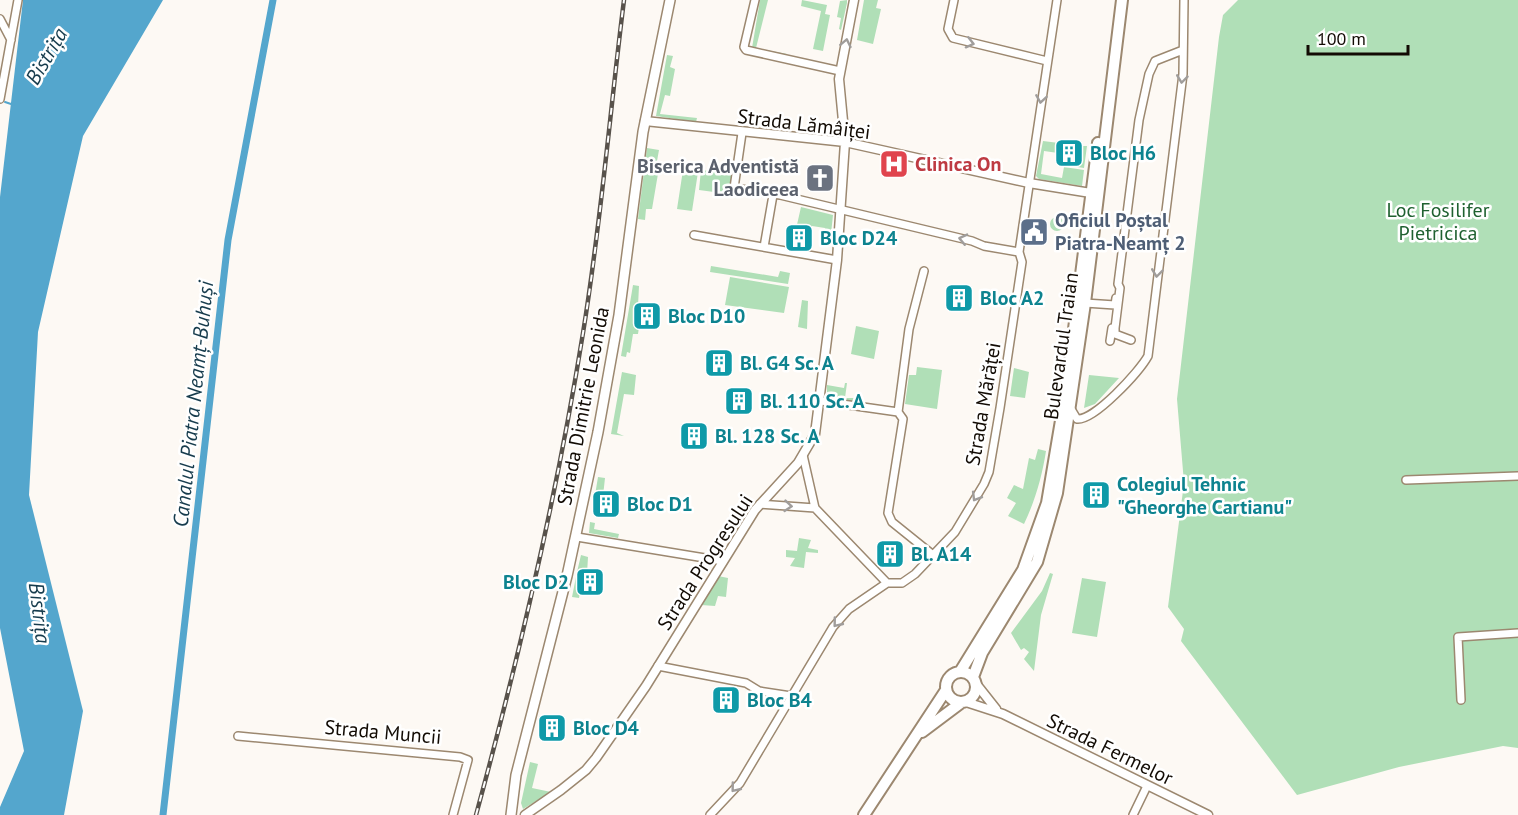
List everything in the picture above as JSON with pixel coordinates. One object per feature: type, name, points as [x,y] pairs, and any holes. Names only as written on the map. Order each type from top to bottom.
[{"type":"main road","name":"Strada Dimitrie Leonida","points":[[511,815],[516,775],[577,537],[612,358],[645,121],[670,0]]},
{"type":"main road","name":"Bulevardul Traian","points":[[975,681],[982,653],[1037,562],[1060,481],[1085,303],[1116,0]]},
{"type":"main road","name":"Bulevardul Traian","points":[[960,672],[1023,570],[1047,503],[1066,391],[1122,0]]},
{"type":"main road","points":[[864,815],[919,734],[929,712],[946,690],[951,676],[960,672],[975,681],[973,697],[919,734]]},
{"type":"main road","points":[[946,690],[954,701],[964,702]]},
{"type":"street","points":[[0,99],[18,0]]},
{"type":"street","points":[[755,0],[744,47],[746,50],[840,71]]},
{"type":"street","name":"Strada Progresului","points":[[525,815],[586,770],[658,666],[760,504],[803,455],[815,434],[821,401],[837,260],[845,142],[840,71],[854,0]]},
{"type":"street","points":[[954,0],[948,29],[953,38],[1047,61]]},
{"type":"street","name":"Strada Mărăței","points":[[710,815],[740,783],[790,696],[841,618],[886,583],[905,582],[933,555],[955,532],[989,472],[1022,262],[1019,252],[1057,0]]},
{"type":"street","points":[[1071,409],[1077,419],[1092,415],[1126,382],[1148,356],[1183,74],[1184,0]]},
{"type":"street","points":[[0,19],[11,40]]},
{"type":"street","points":[[1110,341],[1139,120],[1149,74],[1155,61],[1183,50]]},
{"type":"street","name":"Strada Lămâiței","points":[[645,121],[742,133],[845,142],[1029,183],[1095,194]]},
{"type":"street","points":[[742,133],[734,188],[1019,252]]},
{"type":"street","points":[[764,247],[773,195]]},
{"type":"street","points":[[694,235],[837,260]]},
{"type":"street","points":[[924,271],[909,329],[898,412],[903,419],[889,518],[933,555]]},
{"type":"street","points":[[1118,284],[1120,288],[1115,334],[1131,340]]},
{"type":"street","points":[[1085,303],[1115,305]]},
{"type":"street","points":[[821,401],[898,412]]},
{"type":"street","points":[[803,455],[815,508],[886,583]]},
{"type":"street","points":[[1406,480],[1518,476]]},
{"type":"street","points":[[760,504],[815,508]]},
{"type":"street","points":[[577,537],[723,561]]},
{"type":"street","points":[[1461,700],[1458,637],[1518,633]]},
{"type":"street","points":[[658,666],[746,683],[759,691],[790,696]]},
{"type":"street","name":"Strada Fermelor","points":[[975,681],[998,712]]},
{"type":"street","name":"Strada Fermelor","points":[[964,702],[998,712],[1204,814]]},
{"type":"street","name":"Strada Muncii","points":[[238,736],[460,757],[468,760],[453,815]]},
{"type":"street","points":[[1133,815],[1147,786]]},
{"type":"green space","points":[[760,0],[768,0],[756,48],[787,54],[786,57],[752,48]]},
{"type":"green space","points":[[802,0],[827,5],[825,14],[830,15],[823,51],[813,49],[821,11],[801,6]]},
{"type":"green space","points":[[847,0],[841,30],[839,29],[841,18],[837,17],[840,1]]},
{"type":"green space","points":[[864,0],[878,0],[876,8],[881,9],[873,44],[857,40]]},
{"type":"green space","name":"Loc Fosilifer Pietricica","points":[[1238,0],[1518,0],[1518,748],[1503,746],[1399,767],[1297,795],[1181,641],[1184,629],[1168,607],[1184,483],[1177,399],[1219,37],[1223,15]]},
{"type":"green space","points":[[667,55],[673,56],[670,67],[675,69],[670,96],[665,95],[660,114],[697,118],[696,122],[656,116]]},
{"type":"green space","points":[[1043,141],[1059,143],[1058,153],[1044,151],[1041,174],[1062,178],[1064,167],[1084,170],[1082,186],[1039,179],[1036,176]]},
{"type":"green space","points":[[1081,146],[1087,146],[1084,168],[1064,165],[1066,155],[1080,156]]},
{"type":"green space","points":[[647,148],[659,150],[657,161],[660,162],[652,209],[646,209],[645,220],[638,219]]},
{"type":"green space","points":[[683,170],[698,172],[692,211],[677,209]]},
{"type":"green space","points":[[701,170],[732,174],[729,194],[699,190]]},
{"type":"green space","points":[[801,207],[833,215],[830,243],[823,242],[825,228],[812,226],[811,232],[796,229]]},
{"type":"green space","points":[[1054,217],[1060,217],[1064,224],[1060,231],[1054,231],[1050,227],[1050,221]]},
{"type":"green space","points":[[711,266],[778,277],[780,271],[790,273],[788,284],[710,272]]},
{"type":"green space","points":[[730,277],[789,287],[784,313],[725,305]]},
{"type":"green space","points":[[633,285],[639,286],[638,306],[642,307],[638,334],[633,334],[630,353],[627,352],[626,357],[621,356]]},
{"type":"green space","points":[[802,300],[808,301],[807,329],[798,327]]},
{"type":"green space","points":[[856,326],[879,331],[874,359],[851,354]]},
{"type":"green space","points":[[917,367],[942,370],[937,409],[905,404],[909,375],[916,375]]},
{"type":"green space","points":[[1014,368],[1029,372],[1025,398],[1010,396]]},
{"type":"green space","points":[[622,372],[636,375],[634,395],[624,394],[617,433],[624,436],[611,434]]},
{"type":"green space","points":[[1089,375],[1119,378],[1095,404],[1084,408]]},
{"type":"green space","points":[[847,383],[845,398],[854,398],[853,402],[827,398],[827,385],[844,388]]},
{"type":"green space","points":[[1038,449],[1046,451],[1035,498],[1024,524],[1008,516],[1016,503],[1007,498],[1014,485],[1023,489],[1029,458],[1035,460]]},
{"type":"green space","points":[[598,477],[605,478],[603,496],[595,495]]},
{"type":"green space","points":[[590,522],[595,523],[594,529],[619,534],[618,538],[589,533]]},
{"type":"green space","points":[[799,538],[811,540],[808,548],[818,550],[818,553],[806,552],[804,568],[790,566],[795,558],[786,557],[786,550],[797,551]]},
{"type":"green space","points":[[581,555],[588,557],[587,574],[577,572]]},
{"type":"green space","points":[[1050,573],[1053,574],[1041,615],[1034,671],[1024,659],[1029,652],[1024,648],[1021,650],[1011,633],[1042,591]]},
{"type":"green space","points":[[718,576],[728,578],[726,597],[718,596],[715,606],[701,605]]},
{"type":"green space","points":[[576,577],[583,578],[579,598],[572,597]]},
{"type":"green space","points":[[1082,578],[1106,582],[1097,637],[1072,633]]},
{"type":"green space","points":[[530,762],[538,764],[532,788],[551,792],[523,809],[521,803]]},
{"type":"water","name":"Bistrița","points":[[23,0],[163,0],[83,136],[38,332],[29,495],[83,711],[64,815],[0,815],[0,807],[24,751],[0,628],[0,197]]},
{"type":"waterway","name":"Canalul Piatra Neamț-Buhuși","points":[[163,815],[228,240],[273,0]]},
{"type":"waterway","points":[[5,102],[14,105]]},
{"type":"railway","points":[[476,815],[536,576],[573,394],[595,250],[624,0]]},
{"type":"place","name":"Bloc H6","points":[[1069,153]]},
{"type":"place","name":"Clinica On","points":[[894,164]]},
{"type":"place","name":"Biserica Adventistă Laodiceea","points":[[820,178]]},
{"type":"place","name":"Oficiul Poștal Piatra-Neamț 2","points":[[1034,232]]},
{"type":"place","name":"Bloc D24","points":[[799,238]]},
{"type":"place","name":"Bloc A2","points":[[959,298]]},
{"type":"place","name":"Bloc D10","points":[[647,316]]},
{"type":"place","name":"Bl. G4 Sc. A","points":[[719,363]]},
{"type":"place","name":"Bl. 110 Sc. A","points":[[739,401]]},
{"type":"place","name":"Bl. 128 Sc. A","points":[[694,436]]},
{"type":"place","name":"Colegiul Tehnic \"Gheorghe Cartianu\"","points":[[1096,495]]},
{"type":"place","name":"Bloc D1","points":[[606,504]]},
{"type":"place","name":"Bl. A14","points":[[890,554]]},
{"type":"place","name":"Bloc D2","points":[[590,582]]},
{"type":"place","name":"Bloc B4","points":[[726,700]]},
{"type":"place","name":"Bloc D4","points":[[552,728]]}]
